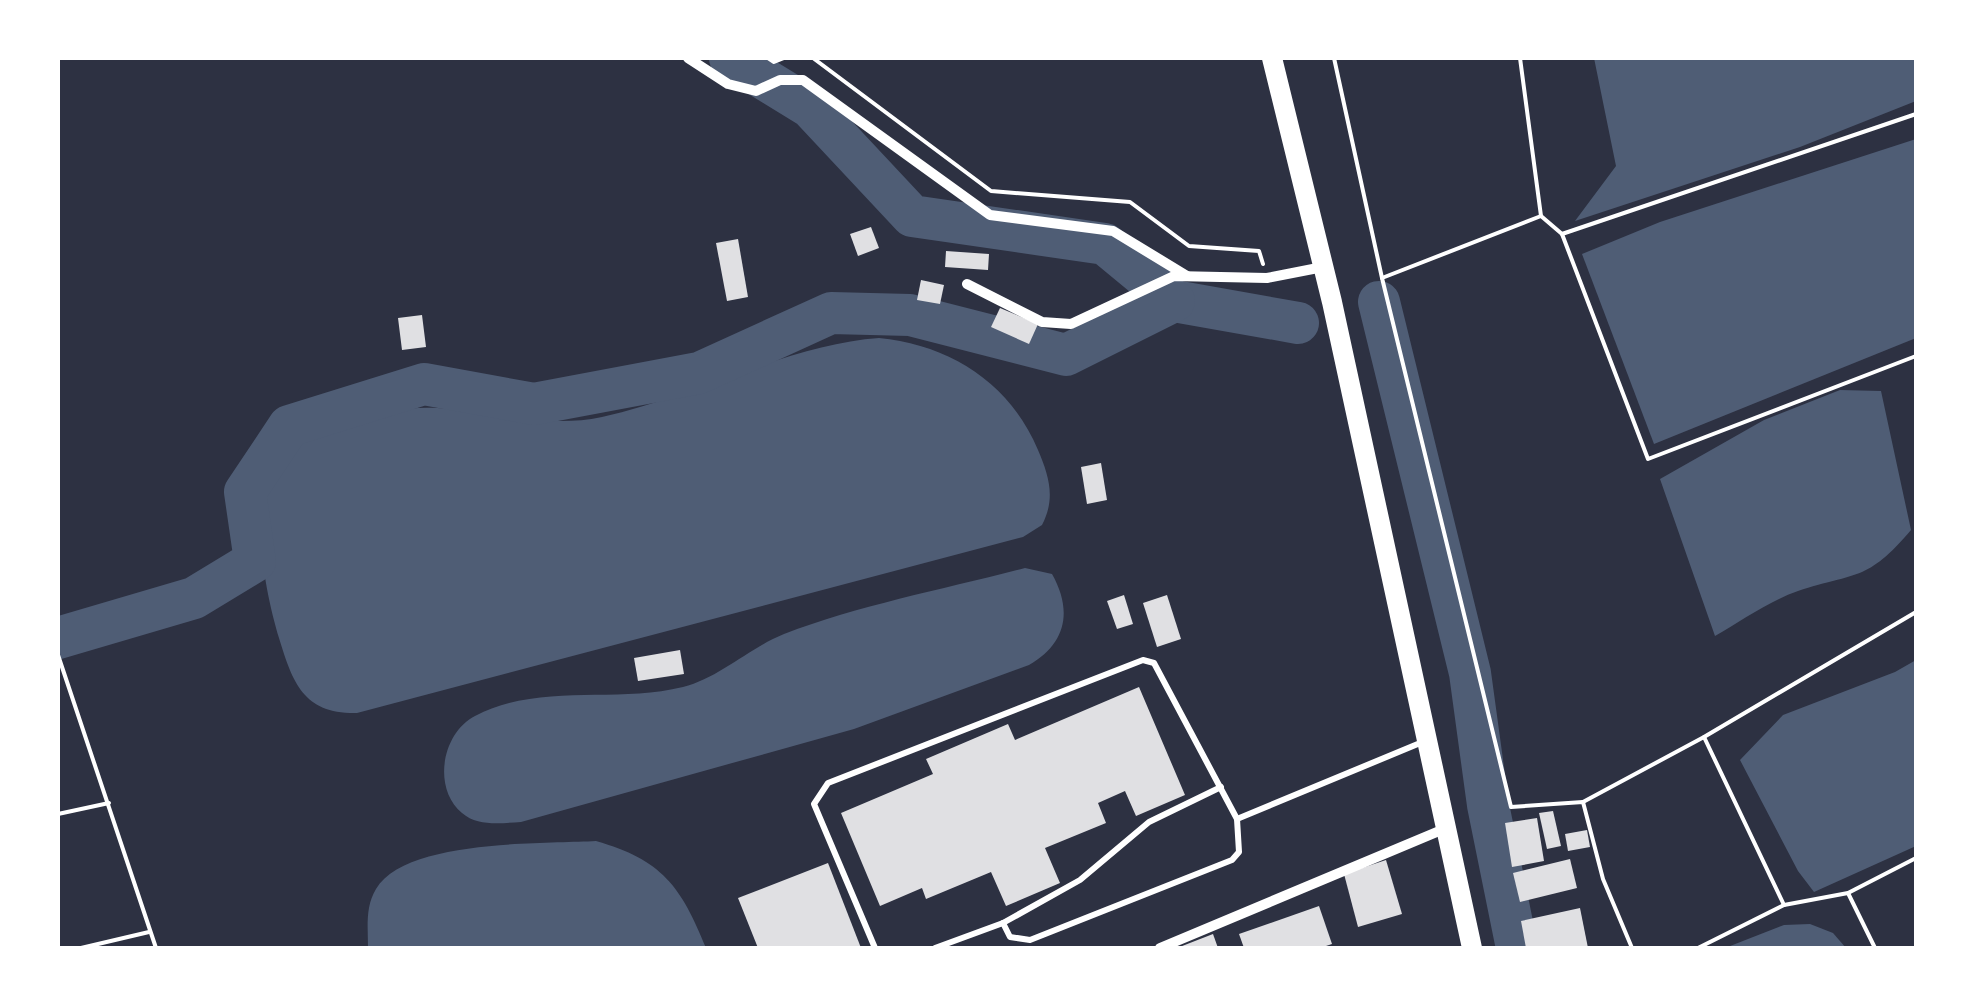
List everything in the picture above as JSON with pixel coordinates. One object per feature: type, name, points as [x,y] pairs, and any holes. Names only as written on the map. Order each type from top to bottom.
[{"type":"highway","points":[[1272,58],[1323,267],[1472,948]]},
{"type":"street","points":[[688,58],[728,84],[756,91],[780,80],[804,80],[990,214],[1112,231],[1187,276]]},
{"type":"street","points":[[968,284],[1042,322],[1071,324],[1174,276],[1267,278],[1323,267]]},
{"type":"street","points":[[1160,948],[1444,828]]},
{"type":"lane","points":[[875,948],[814,804],[828,783],[1143,660],[1154,663],[1237,819],[1239,852],[1232,860],[1030,940],[1010,937],[1002,923]]},
{"type":"lane","points":[[1237,819],[1425,741]]},
{"type":"lane","points":[[934,948],[1002,923],[1080,880],[1149,822],[1221,788]]},
{"type":"path","points":[[768,58],[774,62],[784,58]]},
{"type":"path","points":[[813,58],[991,191],[1130,202],[1189,246],[1259,251],[1267,278]]},
{"type":"path","points":[[1334,58],[1382,278],[1511,807],[1583,802],[1704,738],[1916,612]]},
{"type":"path","points":[[1520,58],[1542,216],[1562,234],[1648,459],[1916,356]]},
{"type":"path","points":[[1562,234],[1916,114]]},
{"type":"path","points":[[1382,278],[1542,216]]},
{"type":"path","points":[[58,655],[156,948]]},
{"type":"path","points":[[1704,738],[1784,905]]},
{"type":"path","points":[[1583,802],[1603,878],[1632,948]]},
{"type":"path","points":[[58,814],[110,803]]},
{"type":"path","points":[[1698,948],[1784,905],[1848,893],[1916,858]]},
{"type":"path","points":[[1848,893],[1875,948]]},
{"type":"path","points":[[81,948],[150,932]]},
{"type":"water","points":[[1594,58],[1916,58],[1916,101],[1800,147],[1575,221],[1616,166]]},
{"type":"water","points":[[1916,139],[1916,338],[1654,444],[1582,254],[1660,222]]},
{"type":"water","points":[[879,338],[930,349],[953,359],[994,387],[1011,405],[1026,426],[1048,478],[1049,506],[1042,525],[1023,537],[357,713],[324,708],[303,693],[296,682],[273,616],[261,532],[268,477],[279,455],[297,439],[333,425],[416,408],[560,421],[602,417],[811,350]]},
{"type":"water","points":[[1840,390],[1881,391],[1911,530],[1883,559],[1860,573],[1787,595],[1715,636],[1660,479],[1764,420]]},
{"type":"water","points":[[1025,568],[1052,574],[1064,614],[1058,637],[1029,665],[854,729],[521,822],[490,823],[468,817],[447,790],[445,761],[455,735],[475,716],[500,706],[552,696],[631,694],[683,687],[709,677],[784,634],[873,606]]},
{"type":"water","points":[[1916,660],[1916,846],[1814,892],[1798,871],[1740,760],[1783,715],[1895,672]]},
{"type":"water","points":[[596,841],[638,857],[666,878],[688,908],[706,948],[368,948],[372,896],[392,873],[415,861],[477,847]]},
{"type":"water","points":[[1810,924],[1833,933],[1846,948],[1725,948],[1784,925]]},
{"type":"building","points":[[871,227],[879,248],[858,256],[850,234]]},
{"type":"building","points":[[738,239],[748,297],[727,301],[716,243]]},
{"type":"building","points":[[946,251],[989,254],[988,270],[945,267]]},
{"type":"building","points":[[921,280],[944,285],[940,304],[917,300]]},
{"type":"building","points":[[1000,308],[1038,324],[1029,344],[991,327]]},
{"type":"building","points":[[422,315],[426,347],[402,350],[398,318]]},
{"type":"building","points":[[1101,463],[1107,500],[1087,504],[1081,467]]},
{"type":"building","points":[[1124,595],[1133,624],[1117,629],[1107,601]]},
{"type":"building","points":[[1167,595],[1181,639],[1157,647],[1143,603]]},
{"type":"building","points":[[680,650],[684,674],[638,681],[634,658]]},
{"type":"building","points":[[1139,687],[1185,795],[1136,816],[1125,791],[1098,803],[1106,823],[1045,848],[1060,883],[1006,906],[991,872],[926,899],[922,888],[880,906],[841,813],[933,774],[926,759],[1008,724],[1015,740]]},
{"type":"building","points":[[1553,811],[1561,846],[1547,849],[1539,813]]},
{"type":"building","points":[[1537,818],[1544,861],[1512,867],[1505,823]]},
{"type":"building","points":[[1587,830],[1590,847],[1568,851],[1565,834]]},
{"type":"building","points":[[1570,859],[1577,888],[1520,902],[1513,873]]},
{"type":"building","points":[[1386,860],[1402,914],[1358,927],[1344,874]]},
{"type":"building","points":[[828,863],[861,948],[758,948],[738,898]]},
{"type":"building","points":[[1319,906],[1332,944],[1320,948],[1244,948],[1239,934]]},
{"type":"building","points":[[1580,908],[1588,948],[1526,948],[1521,921]]},
{"type":"building","points":[[1213,934],[1218,948],[1177,948]]},
{"type":"waterway","points":[[730,58],[810,107],[912,216],[1105,244],[1174,301],[1298,323]]},
{"type":"waterway","points":[[58,638],[194,598],[255,561],[245,492],[289,426],[424,384],[534,404],[699,373],[831,313],[910,315],[1066,355],[1174,301]]},
{"type":"waterway","points":[[1379,302],[1470,673],[1488,805],[1517,948]]}]
